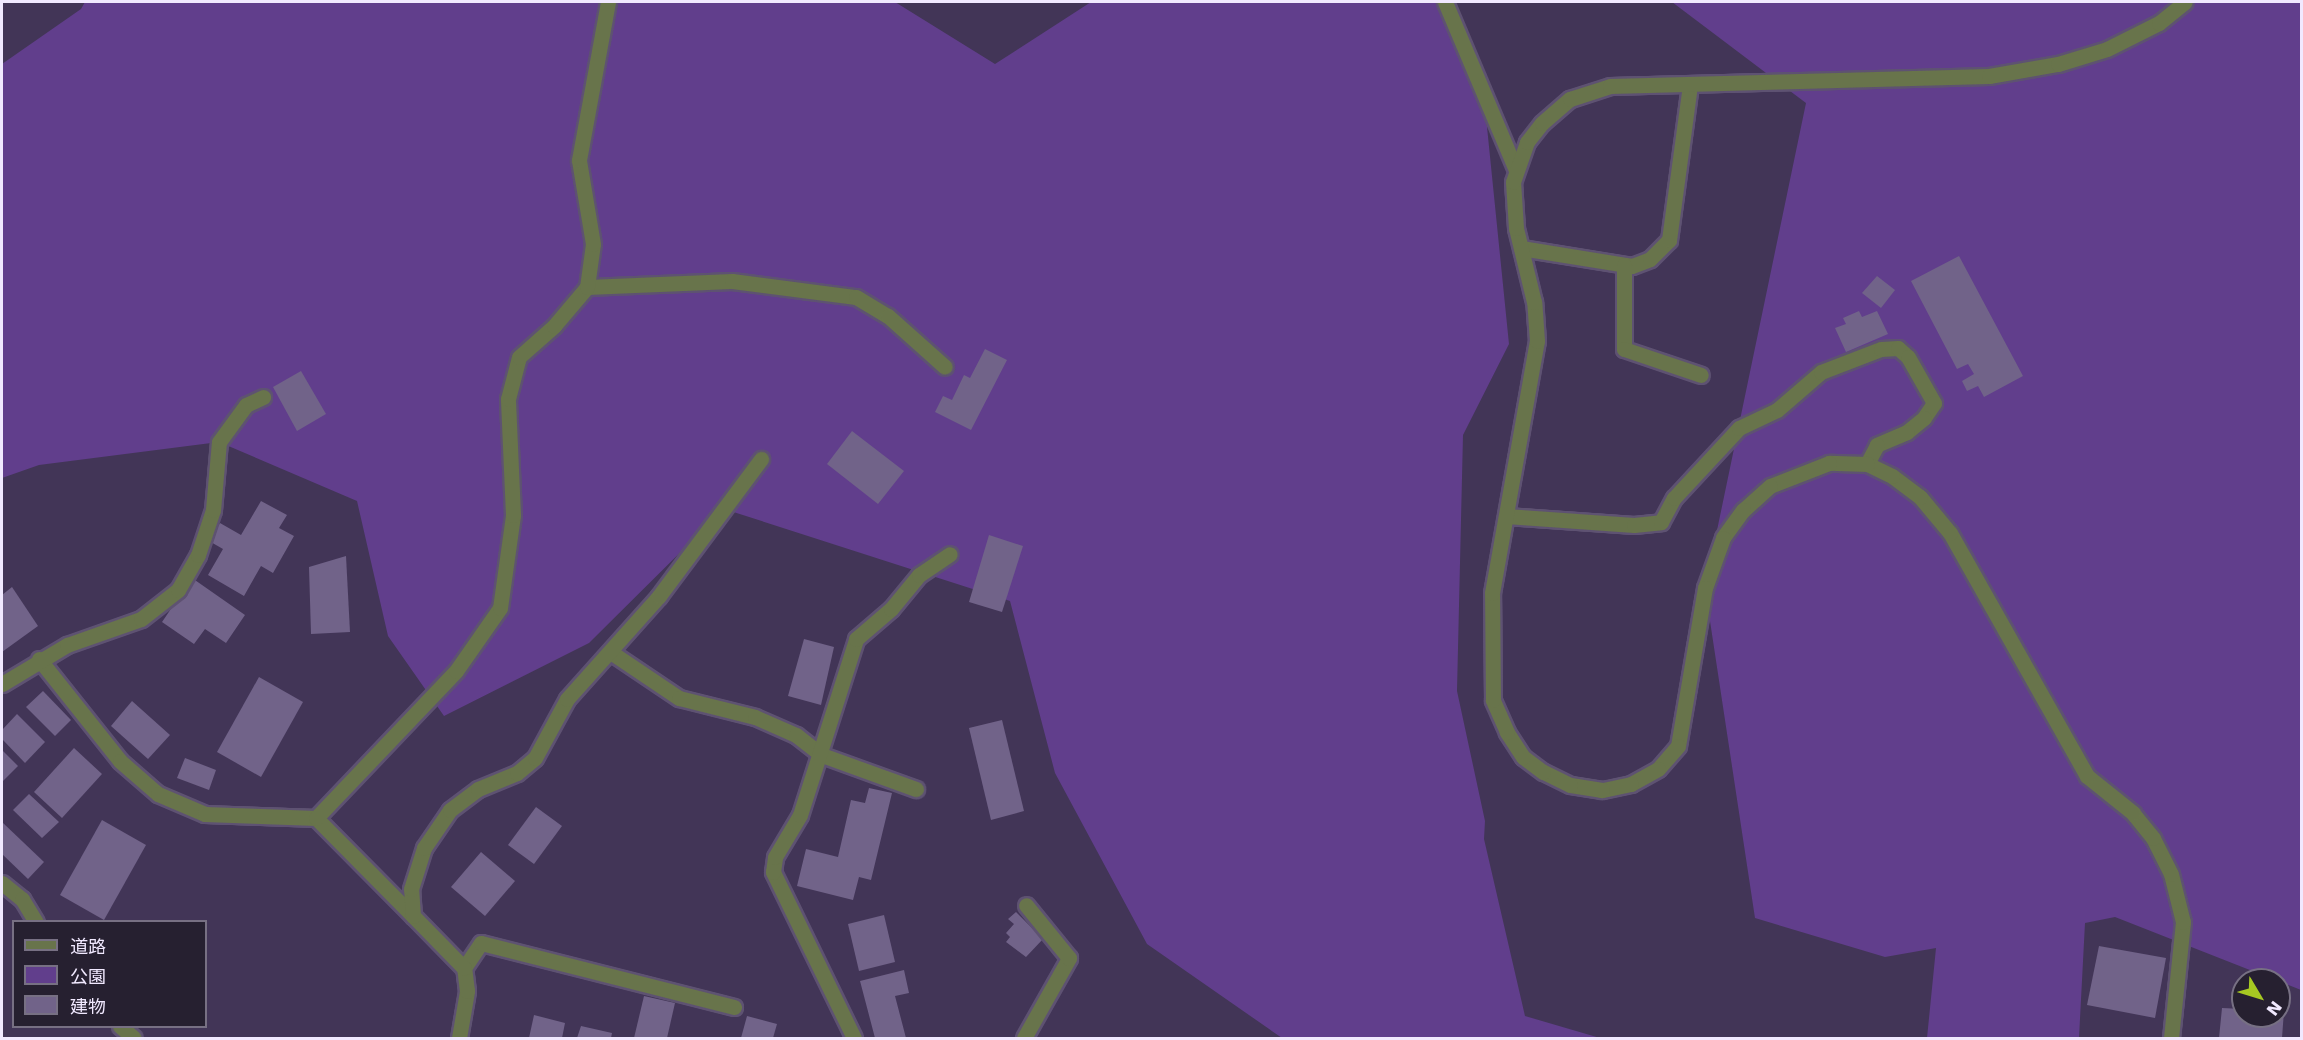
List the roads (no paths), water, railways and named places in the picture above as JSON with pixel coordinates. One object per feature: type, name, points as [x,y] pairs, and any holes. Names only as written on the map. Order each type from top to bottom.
[{"type":"street","points":[[316,818],[456,671],[500,608],[513,515],[508,399],[519,357],[554,326],[587,287],[593,244],[579,160],[608,2]]},
{"type":"street","points":[[1445,2],[1516,170]]},
{"type":"street","points":[[2171,1038],[2183,922],[2171,874],[2153,838],[2133,813],[2087,776],[1950,533],[1920,497],[1892,476],[1867,464],[1829,463],[1798,472],[1770,486],[1743,510],[1723,538],[1705,588],[1678,746],[1658,769],[1631,784],[1602,790],[1570,785],[1543,772],[1523,757],[1507,732],[1493,699],[1492,593],[1537,340],[1534,302],[1516,228],[1516,170],[1527,142],[1542,123],[1570,99],[1610,86],[1989,76],[2058,64],[2107,49],[2159,23],[2185,2]]},
{"type":"street","points":[[1521,248],[1632,266],[1650,259],[1669,240],[1690,84]]},
{"type":"street","points":[[1624,265],[1624,349],[1701,375]]},
{"type":"street","points":[[587,287],[732,281],[856,297],[888,316],[945,367]]},
{"type":"street","points":[[1506,516],[1634,525],[1661,522],[1674,498],[1739,428],[1777,410],[1821,372],[1881,349],[1898,348],[1908,357],[1934,403],[1924,418],[1907,432],[1877,445],[1867,464]]},
{"type":"street","points":[[2,684],[39,659],[67,645],[141,619],[178,590],[198,555],[213,510],[219,442],[246,405],[263,397]]},
{"type":"street","points":[[413,916],[411,888],[424,848],[450,810],[478,789],[517,773],[535,758],[567,699],[612,653],[761,459]]},
{"type":"street","points":[[854,1038],[773,872],[775,857],[800,815],[822,755],[856,639],[891,609],[919,575],[951,554]]},
{"type":"street","points":[[612,653],[679,698],[754,717],[796,735],[822,755],[916,789]]},
{"type":"street","points":[[39,659],[120,761],[158,794],[205,814],[316,818],[464,968],[467,991],[459,1038]]},
{"type":"street","points":[[2,882],[21,899],[35,920]]},
{"type":"street","points":[[1024,1038],[1069,958],[1026,905]]},
{"type":"street","points":[[464,968],[481,943],[734,1007]]},
{"type":"street","points":[[122,1028],[134,1038]]}]
